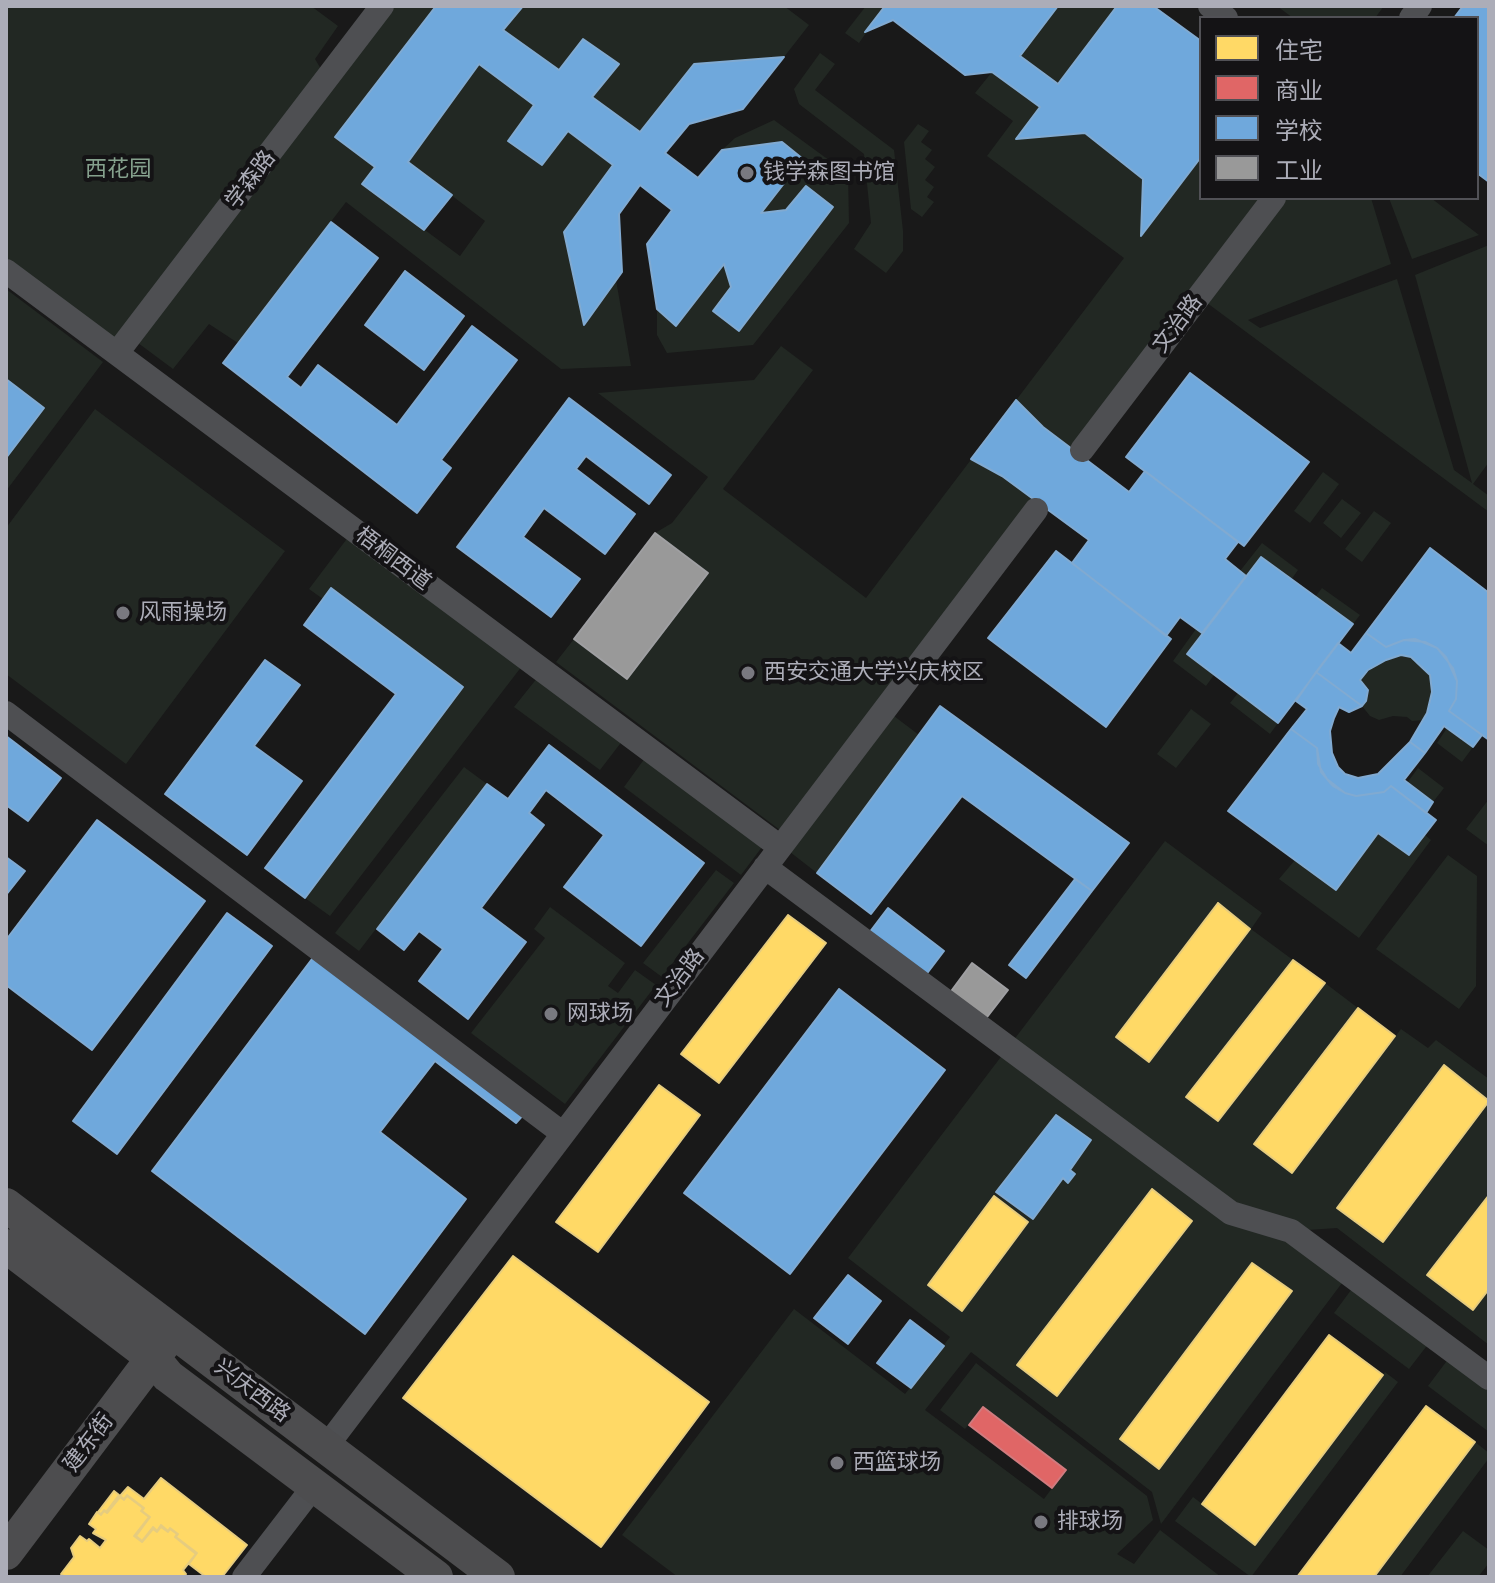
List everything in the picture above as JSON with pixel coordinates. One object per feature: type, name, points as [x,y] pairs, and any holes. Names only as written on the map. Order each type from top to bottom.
[{"type":"main road","name":"兴庆西路","points":[[6,1205],[163,1345],[168,1376],[436,1577]]},
{"type":"main road","name":"兴庆西路","points":[[6,1246],[326,1447],[498,1577]]},
{"type":"main road","name":"建东街","points":[[6,1553],[163,1345]]},
{"type":"street","name":"学森路","points":[[117,353],[382,6]]},
{"type":"street","name":"文治路","points":[[1082,450],[1272,200]]},
{"type":"street","name":"梧桐西道","points":[[6,271],[117,353],[1231,1213],[1291,1231],[1489,1378]]},
{"type":"street","name":"文治路","points":[[326,1447],[1036,510]]},
{"type":"street","points":[[6,713],[562,1133]]},
{"type":"street","points":[[244,1577],[314,1486]]},
{"type":"green space","name":"西花园","points":[[6,6],[311,6],[338,26],[315,59],[327,79],[383,6],[436,6],[335,138],[375,167],[363,184],[460,256],[485,221],[408,162],[479,64],[534,105],[509,141],[568,131],[613,165],[564,232],[584,324],[616,280],[631,366],[561,369],[346,202],[238,343],[209,324],[173,369],[130,337],[117,353],[6,271]]},
{"type":"green space","points":[[523,6],[784,6],[809,25],[784,57],[694,64],[640,132],[592,97],[618,64],[583,39],[559,70],[503,30]]},
{"type":"green space","points":[[866,6],[885,6],[859,43],[845,33]]},
{"type":"green space","points":[[1058,6],[1117,6],[1058,84],[1020,56]]},
{"type":"green space","points":[[1277,6],[1384,6],[1376,16],[1290,16]]},
{"type":"green space","points":[[820,53],[835,64],[815,90],[894,150],[903,251],[886,273],[854,249],[871,223],[864,154],[799,104],[794,89]]},
{"type":"green space","points":[[992,72],[1040,107],[1017,139],[1085,133],[1143,179],[1142,234],[1199,160],[1199,200],[1372,200],[1391,264],[1248,320],[1260,328],[1397,279],[1454,470],[1472,483],[1415,275],[1489,245],[1489,462],[1473,484],[1489,496],[1489,512],[1199,297],[788,836],[556,662],[574,639],[627,679],[708,573],[655,533],[672,523],[708,477],[598,393],[754,380],[781,346],[813,370],[723,489],[866,598],[1124,258],[987,156],[1013,121],[975,93]]},
{"type":"green space","points":[[774,120],[848,174],[849,223],[753,345],[667,353],[657,335],[657,309],[677,326],[724,264],[731,287],[713,311],[740,331],[833,208],[806,187],[786,210],[761,213],[781,142],[722,150],[735,138]]},
{"type":"green space","points":[[918,124],[929,131],[921,142],[932,150],[925,159],[935,167],[925,180],[934,187],[927,197],[934,202],[922,217],[911,209],[904,142]]},
{"type":"green space","points":[[1390,200],[1434,200],[1479,235],[1412,259]]},
{"type":"green space","points":[[6,289],[103,362],[6,491]]},
{"type":"green space","name":"风雨操场","points":[[95,409],[285,551],[126,764],[6,674],[6,528]]},
{"type":"green space","points":[[1323,472],[1339,484],[1310,523],[1294,511]]},
{"type":"green space","points":[[1342,499],[1361,513],[1341,538],[1323,523]]},
{"type":"green space","points":[[1374,511],[1391,523],[1362,562],[1345,549]]},
{"type":"green space","points":[[349,536],[522,666],[330,916],[305,898],[463,687],[332,588],[323,599],[309,589]]},
{"type":"green space","points":[[1262,543],[1298,570],[1291,580],[1261,557],[1246,576],[1240,571]]},
{"type":"green space","points":[[1322,588],[1360,615],[1353,624],[1315,597]]},
{"type":"green space","points":[[1196,629],[1202,633],[1187,654],[1214,675],[1206,686],[1173,661]]},
{"type":"green space","points":[[1401,655],[1411,657],[1430,675],[1432,692],[1424,720],[1412,721],[1407,717],[1393,716],[1379,720],[1370,716],[1362,706],[1369,689],[1360,680],[1374,666]]},
{"type":"green space","points":[[538,677],[623,740],[600,770],[514,707]]},
{"type":"green space","points":[[1238,693],[1278,723],[1270,734],[1230,703]]},
{"type":"green space","points":[[1191,709],[1211,724],[1176,768],[1157,754]]},
{"type":"green space","points":[[894,716],[919,735],[817,873],[790,852]]},
{"type":"green space","points":[[1447,728],[1473,747],[1462,762],[1437,743]]},
{"type":"green space","points":[[645,758],[762,847],[741,875],[624,787]]},
{"type":"green space","points":[[464,767],[487,784],[359,951],[335,933]]},
{"type":"green space","points":[[1418,768],[1444,788],[1433,802],[1407,783]]},
{"type":"green space","points":[[1489,799],[1489,846],[1466,829]]},
{"type":"green space","points":[[1378,833],[1409,855],[1425,835],[1431,840],[1359,938],[1279,879],[1295,860],[1336,890]]},
{"type":"green space","points":[[1165,841],[1262,913],[1251,929],[1293,960],[1187,1097],[1217,1120],[1325,983],[1358,1008],[1255,1144],[1291,1172],[1401,1029],[1428,1048],[1436,1040],[1489,1079],[1489,1345],[1337,1228],[1293,1231],[1348,1275],[1161,1524],[1152,1492],[971,1352],[925,1410],[1044,1499],[1066,1469],[983,1407],[965,1429],[940,1410],[976,1363],[1147,1496],[1153,1520],[1117,1554],[1134,1564],[1160,1530],[1221,1577],[678,1577],[622,1535],[794,1309],[905,1394],[950,1337],[848,1258]],"holes":[[[1217,903],[1250,930],[1148,1062],[1117,1037]]]},
{"type":"green space","points":[[1448,855],[1477,876],[1476,986],[1459,1009],[1376,949]]},
{"type":"green space","points":[[716,870],[734,883],[662,977],[643,963]]},
{"type":"green space","name":"网球场","points":[[550,907],[625,963],[608,986],[618,993],[635,970],[656,985],[565,1104],[471,1033],[545,938],[534,929]]},
{"type":"green space","points":[[1354,1286],[1429,1343],[1409,1369],[1334,1313]]},
{"type":"green space","points":[[1449,1358],[1489,1387],[1489,1432],[1428,1386]]},
{"type":"green space","points":[[1385,1372],[1398,1382],[1251,1577],[1175,1521],[1193,1497],[1255,1544]]},
{"type":"green space","points":[[1475,1442],[1489,1453],[1489,1458],[1400,1577],[1374,1577]]},
{"type":"green space","points":[[1463,1531],[1489,1550],[1489,1563],[1478,1577],[1427,1577]]},
{"type":"building: 住宅","points":[[1218,903],[1250,929],[1149,1062],[1116,1037]]},
{"type":"building: 住宅","points":[[788,915],[826,943],[719,1083],[681,1054]]},
{"type":"building: 住宅","points":[[1293,960],[1325,983],[1218,1121],[1186,1097]]},
{"type":"building: 住宅","points":[[1358,1008],[1395,1036],[1292,1173],[1254,1144]]},
{"type":"building: 住宅","points":[[1444,1065],[1489,1101],[1383,1242],[1337,1208]]},
{"type":"building: 住宅","points":[[659,1085],[700,1115],[598,1252],[556,1222]]},
{"type":"building: 住宅","points":[[1152,1189],[1192,1221],[1057,1396],[1017,1365]]},
{"type":"building: 住宅","points":[[1489,1195],[1489,1289],[1473,1310],[1427,1275]]},
{"type":"building: 住宅","points":[[994,1196],[1028,1222],[962,1311],[928,1285]]},
{"type":"building: 住宅","points":[[513,1256],[709,1402],[601,1547],[403,1398]]},
{"type":"building: 住宅","points":[[1252,1263],[1292,1291],[1159,1469],[1120,1439]]},
{"type":"building: 住宅","points":[[1329,1335],[1383,1375],[1255,1545],[1202,1504]]},
{"type":"building: 住宅","points":[[1426,1406],[1475,1442],[1374,1577],[1297,1577]]},
{"type":"building: 住宅","points":[[161,1478],[247,1545],[222,1577],[206,1577],[189,1564],[197,1553],[176,1537],[178,1534],[170,1528],[168,1531],[161,1525],[157,1531],[153,1527],[142,1541],[136,1536],[150,1517],[127,1495],[124,1499],[120,1496],[128,1487],[144,1499]]},
{"type":"building: 住宅","points":[[114,1491],[119,1495],[101,1514],[98,1512]]},
{"type":"building: 住宅","points":[[127,1496],[149,1517],[134,1536],[142,1542],[153,1529],[157,1532],[161,1527],[168,1532],[170,1529],[196,1554],[183,1570],[186,1574],[184,1577],[65,1577],[61,1574],[74,1557],[71,1548],[80,1536],[100,1548],[106,1540],[93,1533],[96,1529],[89,1524],[97,1512],[101,1515],[104,1511],[107,1513],[120,1497],[124,1500]]},
{"type":"building: 商业","points":[[983,1407],[1066,1470],[1052,1488],[969,1425]]},
{"type":"building: 学校","name":"钱学森图书馆","points":[[436,6],[523,6],[503,30],[559,70],[583,39],[619,64],[592,97],[640,132],[694,64],[784,57],[743,109],[689,124],[665,153],[698,178],[722,150],[782,142],[803,159],[761,213],[786,210],[806,186],[833,207],[739,331],[713,311],[731,287],[724,264],[676,326],[657,309],[647,244],[672,210],[640,185],[619,214],[622,272],[584,325],[564,232],[613,165],[568,131],[542,165],[508,141],[534,105],[479,64],[408,162],[452,195],[424,230],[362,184],[375,167],[335,137]]},
{"type":"building: 学校","points":[[885,6],[1058,6],[1020,56],[1058,84],[1117,6],[1153,6],[1199,40],[1199,160],[1141,236],[1143,179],[1085,133],[1016,139],[1040,107],[992,72],[965,75],[893,20],[865,32]]},
{"type":"building: 学校","points":[[1463,6],[1489,6],[1489,182],[1479,174],[1479,16],[1456,16]]},
{"type":"building: 学校","points":[[331,222],[378,258],[287,377],[301,388],[318,365],[397,425],[472,326],[517,360],[441,460],[451,468],[417,513],[223,363]]},
{"type":"building: 学校","points":[[405,271],[464,316],[424,370],[365,325]]},
{"type":"building: 学校","points":[[1190,373],[1309,462],[1244,546],[1126,457]]},
{"type":"building: 学校","points":[[6,379],[44,408],[6,458]]},
{"type":"building: 学校","points":[[569,398],[671,475],[649,504],[586,456],[576,469],[635,514],[605,554],[544,508],[523,537],[580,579],[551,617],[457,547]]},
{"type":"building: 学校","points":[[1016,400],[1043,427],[1129,492],[1145,471],[1238,542],[1225,559],[1246,576],[1202,633],[1180,617],[1166,636],[1072,563],[1089,540],[1002,476],[971,459]]},
{"type":"building: 学校","points":[[1430,548],[1489,593],[1489,740],[1449,711],[1456,699],[1457,681],[1453,668],[1437,648],[1415,639],[1386,647],[1366,633]]},
{"type":"building: 学校","points":[[1056,551],[1171,639],[1106,727],[988,638]]},
{"type":"building: 学校","points":[[1261,557],[1353,624],[1278,723],[1187,654]]},
{"type":"building: 学校","points":[[331,588],[463,687],[305,898],[265,868],[396,694],[304,625]]},
{"type":"building: 学校","points":[[1366,633],[1386,647],[1404,640],[1425,642],[1446,657],[1457,681],[1456,699],[1449,711],[1482,735],[1473,747],[1444,726],[1425,753],[1410,742],[1427,713],[1432,692],[1430,675],[1411,657],[1401,655],[1368,670],[1360,680],[1368,690],[1362,706],[1316,672],[1338,643],[1351,653]]},
{"type":"building: 学校","points":[[265,660],[300,685],[254,746],[302,781],[247,855],[165,794]]},
{"type":"building: 学校","points":[[1316,672],[1362,706],[1349,712],[1339,707],[1334,718],[1330,731],[1332,753],[1338,767],[1345,774],[1358,778],[1378,774],[1410,742],[1425,753],[1404,780],[1433,802],[1426,813],[1391,786],[1384,792],[1356,796],[1345,793],[1327,779],[1318,764],[1317,748],[1291,729],[1307,709],[1296,701]]},
{"type":"building: 学校","points":[[940,706],[1129,843],[1092,891],[962,796],[871,914],[817,873]]},
{"type":"building: 学校","points":[[1291,729],[1317,748],[1321,772],[1333,786],[1356,796],[1384,792],[1391,786],[1436,820],[1409,855],[1378,833],[1336,890],[1228,811]]},
{"type":"building: 学校","points":[[6,736],[61,778],[28,821],[6,805]]},
{"type":"building: 学校","points":[[549,745],[704,863],[641,946],[564,887],[604,835],[546,790],[529,813],[544,825],[481,908],[526,942],[468,1019],[419,981],[443,949],[419,931],[404,950],[377,929],[487,784],[508,799]]},
{"type":"building: 学校","points":[[97,820],[205,901],[92,1050],[6,985],[6,940]]},
{"type":"building: 学校","points":[[6,857],[25,871],[6,895]]},
{"type":"building: 学校","points":[[1075,879],[1092,891],[1026,978],[1009,965]]},
{"type":"building: 学校","points":[[888,908],[944,951],[925,976],[869,933]]},
{"type":"building: 学校","points":[[227,913],[272,946],[117,1154],[73,1121]]},
{"type":"building: 学校","points":[[315,955],[524,1114],[516,1123],[435,1061],[380,1132],[466,1199],[365,1334],[152,1171]]},
{"type":"building: 学校","points":[[839,989],[945,1070],[790,1274],[684,1193]]},
{"type":"building: 学校","points":[[1056,1115],[1091,1140],[1070,1170],[1075,1174],[1068,1183],[1063,1178],[1033,1219],[996,1192]]},
{"type":"building: 学校","points":[[848,1275],[881,1301],[848,1344],[814,1318]]},
{"type":"building: 学校","points":[[910,1320],[944,1346],[911,1388],[877,1363]]},
{"type":"building: 工业","points":[[655,533],[708,573],[627,679],[574,639]]},
{"type":"building: 工业","points":[[972,963],[1008,990],[984,1021],[949,994]]},
{"type":"place","name":"钱学森图书馆","points":[[747,173]]},
{"type":"place","name":"风雨操场","points":[[123,613]]},
{"type":"place","name":"西安交通大学兴庆校区","points":[[748,673]]},
{"type":"place","name":"网球场","points":[[551,1014]]},
{"type":"place","name":"西篮球场","points":[[837,1463]]},
{"type":"place","name":"排球场","points":[[1041,1522]]}]
